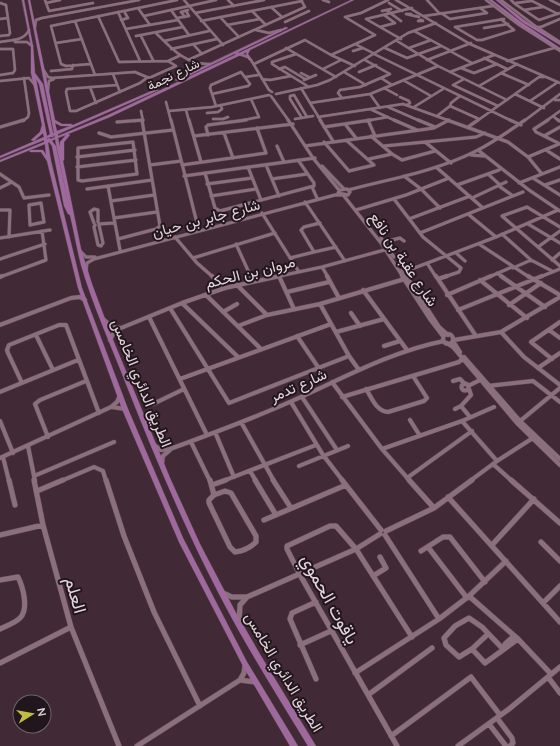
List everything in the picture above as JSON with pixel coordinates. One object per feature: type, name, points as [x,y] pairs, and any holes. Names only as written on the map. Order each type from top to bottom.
[{"type":"main road","name":"الطريق الدائري الخامس","points":[[23,0],[32,46],[33,73],[44,123],[61,161],[85,274],[110,340],[162,469],[209,569],[312,746]]},
{"type":"main road","name":"الطريق الدائري الخامس","points":[[29,0],[54,120],[49,161],[80,288],[125,409],[181,540],[245,664],[294,746]]},
{"type":"main road","name":"شارع نجمة","points":[[0,159],[16,154],[80,123],[154,91],[195,70],[227,56],[239,54],[243,48],[347,0]]},
{"type":"main road","name":"شارع نجمة","points":[[0,159],[24,146],[76,130],[353,0]]},
{"type":"main road","points":[[490,0],[552,46],[560,45]]},
{"type":"main road","points":[[497,0],[516,16],[541,30],[560,45]]},
{"type":"main road","points":[[500,12],[508,14]]},
{"type":"main road","points":[[525,27],[528,31]]},
{"type":"main road","points":[[252,61],[247,54],[249,50],[246,49],[286,28]]},
{"type":"main road","points":[[541,30],[560,45]]},
{"type":"main road","points":[[239,54],[257,43]]},
{"type":"main road","points":[[170,86],[227,58],[227,56]]},
{"type":"main road","points":[[225,61],[244,57]]},
{"type":"main road","points":[[33,73],[41,84],[66,206],[73,219]]},
{"type":"main road","points":[[0,159],[99,117],[154,91]]},
{"type":"main road","points":[[54,120],[63,125],[80,123]]},
{"type":"main road","points":[[24,146],[39,136],[42,132],[44,123]]},
{"type":"main road","points":[[61,161],[63,140],[76,130]]},
{"type":"main road","points":[[16,154],[39,150],[45,154],[49,161]]},
{"type":"street","points":[[60,0],[46,1],[48,10],[51,11],[93,3]]},
{"type":"street","points":[[91,0],[97,8]]},
{"type":"street","points":[[119,0],[123,3]]},
{"type":"street","points":[[35,27],[36,20],[42,18],[139,0]]},
{"type":"street","points":[[91,64],[61,64],[52,26],[177,0]]},
{"type":"street","points":[[184,0],[209,31],[223,45]]},
{"type":"street","points":[[144,16],[216,0]]},
{"type":"street","points":[[228,0],[234,6]]},
{"type":"street","points":[[195,13],[264,0]]},
{"type":"street","points":[[188,60],[306,7],[301,0],[201,21]]},
{"type":"street","points":[[323,0],[329,2]]},
{"type":"street","points":[[398,0],[471,44],[517,64],[539,76],[559,82]]},
{"type":"street","points":[[427,0],[440,13],[451,19],[487,13],[479,7]]},
{"type":"street","points":[[486,0],[491,6],[552,46],[556,48],[560,45]]},
{"type":"street","points":[[501,0],[541,30],[560,19]]},
{"type":"street","points":[[511,0],[539,20],[559,13]]},
{"type":"street","points":[[505,4],[531,0],[543,7],[559,13]]},
{"type":"street","points":[[550,0],[559,4]]},
{"type":"street","points":[[345,17],[362,13],[389,1],[402,11]]},
{"type":"street","points":[[0,3],[5,4],[7,10],[10,34],[0,36]]},
{"type":"street","points":[[411,14],[418,17],[491,6]]},
{"type":"street","points":[[270,7],[282,17]]},
{"type":"street","points":[[524,10],[538,10],[535,8],[543,7]]},
{"type":"street","points":[[138,8],[150,25]]},
{"type":"street","points":[[382,11],[391,9]]},
{"type":"street","points":[[401,39],[366,19],[411,9]]},
{"type":"street","points":[[0,11],[7,10]]},
{"type":"street","points":[[170,10],[190,35]]},
{"type":"street","points":[[185,17],[181,12],[192,10]]},
{"type":"street","points":[[386,10],[401,21]]},
{"type":"street","points":[[31,11],[35,17],[42,18]]},
{"type":"street","points":[[126,29],[150,25],[190,15],[186,11]]},
{"type":"street","points":[[252,11],[266,25]]},
{"type":"street","points":[[285,22],[309,11]]},
{"type":"street","points":[[118,12],[140,61]]},
{"type":"street","points":[[121,20],[128,18],[125,13]]},
{"type":"street","points":[[287,15],[294,17]]},
{"type":"street","points":[[331,55],[357,45],[375,35],[340,15]]},
{"type":"street","points":[[380,27],[395,23],[384,15]]},
{"type":"street","points":[[98,16],[118,62],[153,60],[168,61],[176,66],[96,103],[71,112],[66,92],[67,89],[117,84]]},
{"type":"street","points":[[220,17],[239,37]]},
{"type":"street","points":[[0,19],[8,18]]},
{"type":"street","points":[[501,20],[514,30],[481,41],[455,27],[509,18]]},
{"type":"street","points":[[227,25],[260,19]]},
{"type":"street","points":[[75,21],[95,75]]},
{"type":"street","points":[[168,111],[216,106],[327,82],[414,31],[436,23]]},
{"type":"street","points":[[484,28],[508,24]]},
{"type":"street","points":[[136,36],[183,27]]},
{"type":"street","points":[[20,40],[27,35],[29,30]]},
{"type":"street","points":[[256,30],[265,32],[281,30]]},
{"type":"street","points":[[164,41],[209,31]]},
{"type":"street","points":[[414,31],[472,63]]},
{"type":"street","points":[[265,32],[265,38]]},
{"type":"street","points":[[156,33],[179,56],[196,64],[210,64]]},
{"type":"street","points":[[141,36],[153,60]]},
{"type":"street","points":[[56,42],[82,39]]},
{"type":"street","points":[[172,49],[217,39]]},
{"type":"street","points":[[0,42],[20,40],[27,42],[32,46]]},
{"type":"street","points":[[239,54],[252,61],[258,62],[301,40],[306,40],[331,55],[355,66]]},
{"type":"street","points":[[409,48],[431,40]]},
{"type":"street","points":[[397,41],[438,66],[508,100]]},
{"type":"street","points":[[194,44],[202,54]]},
{"type":"street","points":[[428,60],[471,44]]},
{"type":"street","points":[[357,45],[443,89],[520,125]]},
{"type":"street","points":[[385,48],[405,57],[441,46]]},
{"type":"street","points":[[507,60],[552,46]]},
{"type":"street","points":[[353,51],[362,47]]},
{"type":"street","points":[[286,48],[336,77]]},
{"type":"street","points":[[0,49],[13,49],[16,73],[0,75]]},
{"type":"street","name":"شارع عقبة بن نافع","points":[[239,54],[250,61],[269,95],[275,100],[314,158],[339,191],[358,210],[384,242],[387,249]]},
{"type":"street","points":[[296,54],[272,62],[272,65],[308,87]]},
{"type":"street","points":[[450,72],[494,55]]},
{"type":"street","points":[[168,61],[179,56]]},
{"type":"street","points":[[484,58],[507,69]]},
{"type":"street","points":[[323,69],[341,60]]},
{"type":"street","points":[[342,98],[338,93],[340,90],[366,85],[390,74],[365,60]]},
{"type":"street","name":"شارع عقبة بن نافع","points":[[252,61],[262,79],[275,94],[292,124]]},
{"type":"street","points":[[195,70],[198,66],[196,64]]},
{"type":"street","points":[[461,68],[474,73],[496,64]]},
{"type":"street","points":[[479,86],[517,64]]},
{"type":"street","points":[[51,71],[71,69],[73,68],[73,65]]},
{"type":"street","points":[[24,78],[31,75],[33,66]]},
{"type":"street","points":[[359,72],[376,66]]},
{"type":"street","points":[[310,103],[370,94],[438,66]]},
{"type":"street","points":[[523,67],[559,82]]},
{"type":"street","points":[[279,69],[285,68],[305,79]]},
{"type":"street","points":[[43,69],[48,77],[54,79],[136,72],[148,78]]},
{"type":"street","points":[[212,94],[250,85],[242,72],[212,85],[210,87],[212,94],[216,106]]},
{"type":"street","points":[[344,72],[366,85]]},
{"type":"street","points":[[301,73],[309,77]]},
{"type":"street","points":[[501,73],[529,85]]},
{"type":"street","points":[[113,74],[120,92]]},
{"type":"street","points":[[300,82],[316,74]]},
{"type":"street","points":[[246,77],[258,75]]},
{"type":"street","points":[[262,79],[270,80],[291,76]]},
{"type":"street","points":[[468,127],[529,85],[539,76]]},
{"type":"street","points":[[0,127],[22,121],[28,117],[29,113],[24,78]]},
{"type":"street","points":[[0,81],[24,78],[31,79],[36,87]]},
{"type":"street","points":[[381,78],[392,85]]},
{"type":"street","points":[[48,91],[49,82],[54,79]]},
{"type":"street","points":[[464,79],[453,85],[498,106]]},
{"type":"street","points":[[265,83],[270,80]]},
{"type":"street","points":[[404,80],[431,96]]},
{"type":"street","points":[[530,101],[559,82]]},
{"type":"street","points":[[90,87],[96,103]]},
{"type":"street","points":[[301,88],[333,141]]},
{"type":"street","points":[[384,88],[396,95]]},
{"type":"street","points":[[414,107],[443,89]]},
{"type":"street","points":[[292,90],[306,117]]},
{"type":"street","points":[[370,94],[380,108]]},
{"type":"street","points":[[515,94],[543,107]]},
{"type":"street","points":[[294,95],[289,98],[302,118]]},
{"type":"street","points":[[437,116],[460,96]]},
{"type":"street","points":[[400,97],[409,101],[410,103],[407,105]]},
{"type":"street","points":[[543,107],[560,98]]},
{"type":"street","points":[[347,192],[437,168],[486,148],[501,139],[543,107],[560,98]]},
{"type":"street","points":[[208,135],[206,126],[258,118],[251,99]]},
{"type":"street","points":[[166,102],[199,230]]},
{"type":"street","points":[[207,113],[220,111],[222,109],[220,105]]},
{"type":"street","points":[[318,117],[407,105],[501,139],[528,157],[542,174]]},
{"type":"street","points":[[450,106],[479,119]]},
{"type":"street","points":[[388,107],[435,127]]},
{"type":"street","points":[[370,109],[417,130]]},
{"type":"street","points":[[186,110],[202,162]]},
{"type":"street","points":[[118,239],[158,228],[160,224],[141,111]]},
{"type":"street","points":[[559,144],[534,130],[560,112]]},
{"type":"street","points":[[295,118],[313,116]]},
{"type":"street","points":[[553,116],[560,121]]},
{"type":"street","points":[[212,118],[221,119],[228,117]]},
{"type":"street","points":[[324,127],[388,117]]},
{"type":"street","points":[[221,119],[224,123]]},
{"type":"street","points":[[220,124],[221,119]]},
{"type":"street","points":[[117,122],[143,120]]},
{"type":"street","points":[[368,120],[373,136],[392,154],[400,159],[405,160],[436,151]]},
{"type":"street","points":[[306,146],[324,142],[435,127],[449,120]]},
{"type":"street","points":[[194,136],[292,124]]},
{"type":"street","points":[[345,124],[356,138]]},
{"type":"street","points":[[544,136],[560,127]]},
{"type":"street","points":[[150,165],[202,162],[266,153],[257,128]]},
{"type":"street","points":[[99,133],[109,137],[173,130]]},
{"type":"street","points":[[224,133],[232,158]]},
{"type":"street","points":[[384,146],[479,136],[485,133]]},
{"type":"street","points":[[450,163],[471,156],[501,139]]},
{"type":"street","points":[[324,142],[347,170],[350,171],[374,165],[346,140]]},
{"type":"street","points":[[132,142],[134,143],[135,150],[138,173],[136,175],[95,180],[79,180],[77,149],[80,147],[132,142]]},
{"type":"street","points":[[425,142],[450,163]]},
{"type":"street","points":[[528,157],[559,144]]},
{"type":"street","points":[[277,146],[284,162]]},
{"type":"street","points":[[485,156],[486,148]]},
{"type":"street","points":[[77,157],[135,150]]},
{"type":"street","points":[[546,150],[560,159]]},
{"type":"street","points":[[478,151],[519,183],[559,211]]},
{"type":"street","points":[[369,159],[392,154]]},
{"type":"street","points":[[471,156],[485,156]]},
{"type":"street","points":[[184,176],[314,158]]},
{"type":"street","name":"شارع عقبة بن نافع","points":[[314,158],[347,192],[462,359],[488,387]]},
{"type":"street","points":[[77,167],[136,160]]},
{"type":"street","points":[[298,160],[315,184],[312,187],[317,198]]},
{"type":"street","points":[[266,165],[279,196]]},
{"type":"street","points":[[248,167],[261,200]]},
{"type":"street","points":[[519,183],[560,167]]},
{"type":"street","points":[[437,168],[484,208]]},
{"type":"street","points":[[458,185],[499,170]]},
{"type":"street","points":[[205,173],[211,196],[217,211],[312,187]]},
{"type":"street","points":[[0,174],[8,178],[20,188],[24,198],[49,195]]},
{"type":"street","points":[[272,178],[307,174]]},
{"type":"street","points":[[488,174],[513,196]]},
{"type":"street","points":[[405,176],[421,189],[440,208]]},
{"type":"street","points":[[208,184],[252,178]]},
{"type":"street","points":[[358,210],[394,199],[449,178]]},
{"type":"street","points":[[533,178],[560,195]]},
{"type":"street","points":[[95,180],[96,188]]},
{"type":"street","points":[[87,189],[152,180]]},
{"type":"street","points":[[545,185],[560,180]]},
{"type":"street","points":[[0,188],[12,182]]},
{"type":"street","points":[[409,219],[500,186],[506,182]]},
{"type":"street","points":[[108,186],[120,250]]},
{"type":"street","points":[[211,196],[256,189]]},
{"type":"street","name":"شارع جابر بن حيان","points":[[305,202],[339,191],[347,192]]},
{"type":"street","name":"شارع جابر بن حيان","points":[[85,274],[87,263],[92,260],[305,202],[335,195],[343,195],[347,192]]},
{"type":"street","points":[[420,233],[523,192]]},
{"type":"street","points":[[111,201],[154,195]]},
{"type":"street","points":[[394,199],[420,233],[461,269],[459,272],[438,279]]},
{"type":"street","points":[[305,202],[345,260]]},
{"type":"street","points":[[41,203],[44,222],[36,224],[30,224],[30,205],[41,203]]},
{"type":"street","points":[[560,227],[527,207],[502,216],[560,266]]},
{"type":"street","points":[[0,210],[10,210],[9,237]]},
{"type":"street","points":[[402,273],[479,244],[559,211]]},
{"type":"street","points":[[98,224],[103,244],[101,246],[98,245],[94,227],[98,224],[157,212]]},
{"type":"street","points":[[262,214],[299,272]]},
{"type":"street","points":[[468,214],[496,237]]},
{"type":"street","points":[[314,252],[300,230],[304,227],[320,223]]},
{"type":"street","points":[[0,277],[45,261],[47,257],[45,244],[38,232],[36,224]]},
{"type":"street","points":[[528,224],[560,243]]},
{"type":"street","points":[[0,238],[50,230]]},
{"type":"street","points":[[538,247],[560,231]]},
{"type":"street","points":[[192,258],[275,233]]},
{"type":"street","points":[[502,234],[531,260],[552,272]]},
{"type":"street","points":[[175,237],[192,258],[225,288]]},
{"type":"street","name":"شارع جابر بن حيان","points":[[79,249],[84,256],[91,258],[175,237]]},
{"type":"street","name":"شارع عقبة بن نافع","points":[[384,242],[400,238],[404,241]]},
{"type":"street","points":[[0,259],[45,244]]},
{"type":"street","points":[[236,244],[253,281]]},
{"type":"street","name":"شارع تدمر","points":[[170,449],[291,402],[332,382],[407,350],[448,339],[501,332],[527,318],[560,296],[541,283],[512,267],[479,244]]},
{"type":"street","points":[[290,258],[336,247]]},
{"type":"street","name":"مروان بن الحكم","points":[[110,340],[113,334],[121,328],[225,288],[322,267],[387,249]]},
{"type":"street","points":[[456,253],[465,261]]},
{"type":"street","points":[[552,260],[560,253]]},
{"type":"street","points":[[447,295],[531,260]]},
{"type":"street","points":[[427,263],[447,295],[476,336]]},
{"type":"street","points":[[322,267],[339,298]]},
{"type":"street","points":[[458,310],[560,269]]},
{"type":"street","points":[[497,273],[545,307]]},
{"type":"street","points":[[279,276],[294,309]]},
{"type":"street","points":[[238,326],[267,316],[320,304],[363,290],[406,279]]},
{"type":"street","points":[[480,280],[499,294],[509,305],[527,318]]},
{"type":"street","points":[[287,292],[329,282]]},
{"type":"street","points":[[509,305],[541,283]]},
{"type":"street","points":[[237,285],[267,316]]},
{"type":"street","points":[[71,298],[77,294],[80,288]]},
{"type":"street","points":[[363,290],[407,350]]},
{"type":"street","points":[[206,295],[260,348]]},
{"type":"street","points":[[0,325],[71,298],[78,297],[85,300]]},
{"type":"street","points":[[182,304],[238,357]]},
{"type":"street","points":[[223,312],[237,304]]},
{"type":"street","points":[[320,304],[349,356],[359,370]]},
{"type":"street","points":[[170,308],[229,402],[349,356]]},
{"type":"street","points":[[352,313],[360,326]]},
{"type":"street","points":[[149,317],[207,435]]},
{"type":"street","points":[[102,319],[112,327],[121,328]]},
{"type":"street","points":[[336,332],[384,319]]},
{"type":"street","points":[[552,359],[531,343],[560,322]]},
{"type":"street","points":[[180,379],[260,348],[331,324]]},
{"type":"street","points":[[22,383],[8,353],[8,348],[12,344],[59,325],[66,325],[99,413]]},
{"type":"street","points":[[550,330],[560,338]]},
{"type":"street","points":[[501,332],[524,357],[560,385]]},
{"type":"street","points":[[36,335],[53,370]]},
{"type":"street","points":[[297,336],[318,367]]},
{"type":"street","name":"شارع عقبة بن نافع","points":[[448,339],[519,422],[560,465]]},
{"type":"street","points":[[384,346],[400,341]]},
{"type":"street","points":[[538,368],[560,353]]},
{"type":"street","points":[[342,397],[459,362],[462,359]]},
{"type":"street","points":[[0,392],[78,360]]},
{"type":"street","points":[[366,389],[378,409],[383,412],[388,412],[424,401],[427,398],[413,376]]},
{"type":"street","points":[[454,381],[460,379],[467,386],[471,395],[461,406],[455,409]]},
{"type":"street","points":[[467,386],[480,380]]},
{"type":"street","points":[[48,437],[35,404],[40,400],[86,381]]},
{"type":"street","points":[[488,387],[533,381],[560,402]]},
{"type":"street","points":[[332,382],[382,449],[434,508]]},
{"type":"street","points":[[153,404],[184,387]]},
{"type":"street","points":[[519,422],[560,388]]},
{"type":"street","points":[[14,505],[2,458],[111,407],[117,402],[120,394]]},
{"type":"street","points":[[302,397],[337,450]]},
{"type":"street","points":[[291,402],[323,456],[383,532],[439,619]]},
{"type":"street","points":[[461,406],[470,417]]},
{"type":"street","points":[[111,407],[125,409]]},
{"type":"street","points":[[382,449],[462,421],[494,407]]},
{"type":"street","points":[[410,420],[420,436]]},
{"type":"street","points":[[0,421],[13,453]]},
{"type":"street","points":[[462,421],[472,431],[495,462],[560,523]]},
{"type":"street","points":[[241,422],[264,466],[291,508]]},
{"type":"street","points":[[407,478],[472,431]]},
{"type":"street","points":[[215,432],[234,477]]},
{"type":"street","points":[[222,593],[232,597],[247,597],[299,573],[356,550],[383,532],[434,508],[495,462],[534,437]]},
{"type":"street","name":"شارع عقبة بن نافع","points":[[534,437],[560,459]]},
{"type":"street","points":[[34,476],[114,442]]},
{"type":"street","points":[[191,442],[217,494]]},
{"type":"street","points":[[152,444],[160,449],[170,449]]},
{"type":"street","points":[[213,485],[316,445]]},
{"type":"street","name":"العلم","points":[[28,446],[43,525],[71,627],[119,746]]},
{"type":"street","points":[[299,466],[348,446]]},
{"type":"street","points":[[162,469],[163,458],[170,449]]},
{"type":"street","points":[[37,491],[94,467],[103,471],[124,536],[154,612],[200,706]]},
{"type":"street","points":[[250,471],[276,515]]},
{"type":"street","points":[[264,520],[346,485]]},
{"type":"street","points":[[227,491],[231,493],[256,536],[256,542],[253,545],[238,552],[232,550],[209,504],[210,499],[217,494],[227,491]]},
{"type":"street","points":[[448,497],[560,622]]},
{"type":"street","points":[[492,545],[534,499]]},
{"type":"street","points":[[0,535],[43,525]]},
{"type":"street","name":"ياقوت الحموي","points":[[397,746],[299,573],[287,549],[287,546],[330,526],[336,526],[356,550],[412,637]]},
{"type":"street","points":[[420,551],[443,537],[450,537],[485,582]]},
{"type":"street","points":[[541,542],[560,561]]},
{"type":"street","points":[[428,547],[468,597],[516,638],[550,676],[560,693]]},
{"type":"street","points":[[373,576],[386,568],[380,557]]},
{"type":"street","points":[[355,673],[439,619],[468,597],[506,562]]},
{"type":"street","points":[[0,580],[18,577],[26,608],[25,613],[21,618],[0,629]]},
{"type":"street","points":[[543,603],[560,586]]},
{"type":"street","points":[[239,622],[239,609],[247,597]]},
{"type":"street","points":[[316,602],[295,611],[291,616],[290,622],[316,679]]},
{"type":"street","points":[[488,634],[472,650],[462,657],[457,657],[446,645],[444,636],[464,620],[469,618],[474,621],[504,648]]},
{"type":"street","points":[[0,663],[71,627]]},
{"type":"street","points":[[300,645],[332,630]]},
{"type":"street","points":[[472,650],[485,663],[516,638]]},
{"type":"street","points":[[368,695],[432,648]]},
{"type":"street","points":[[138,746],[240,680],[244,673],[245,664]]},
{"type":"street","points":[[458,746],[499,717],[560,667]]},
{"type":"street","points":[[391,736],[471,677],[512,738],[513,743],[510,746]]},
{"type":"street","points":[[240,680],[255,682]]},
{"type":"street","points":[[489,724],[506,746]]}]
